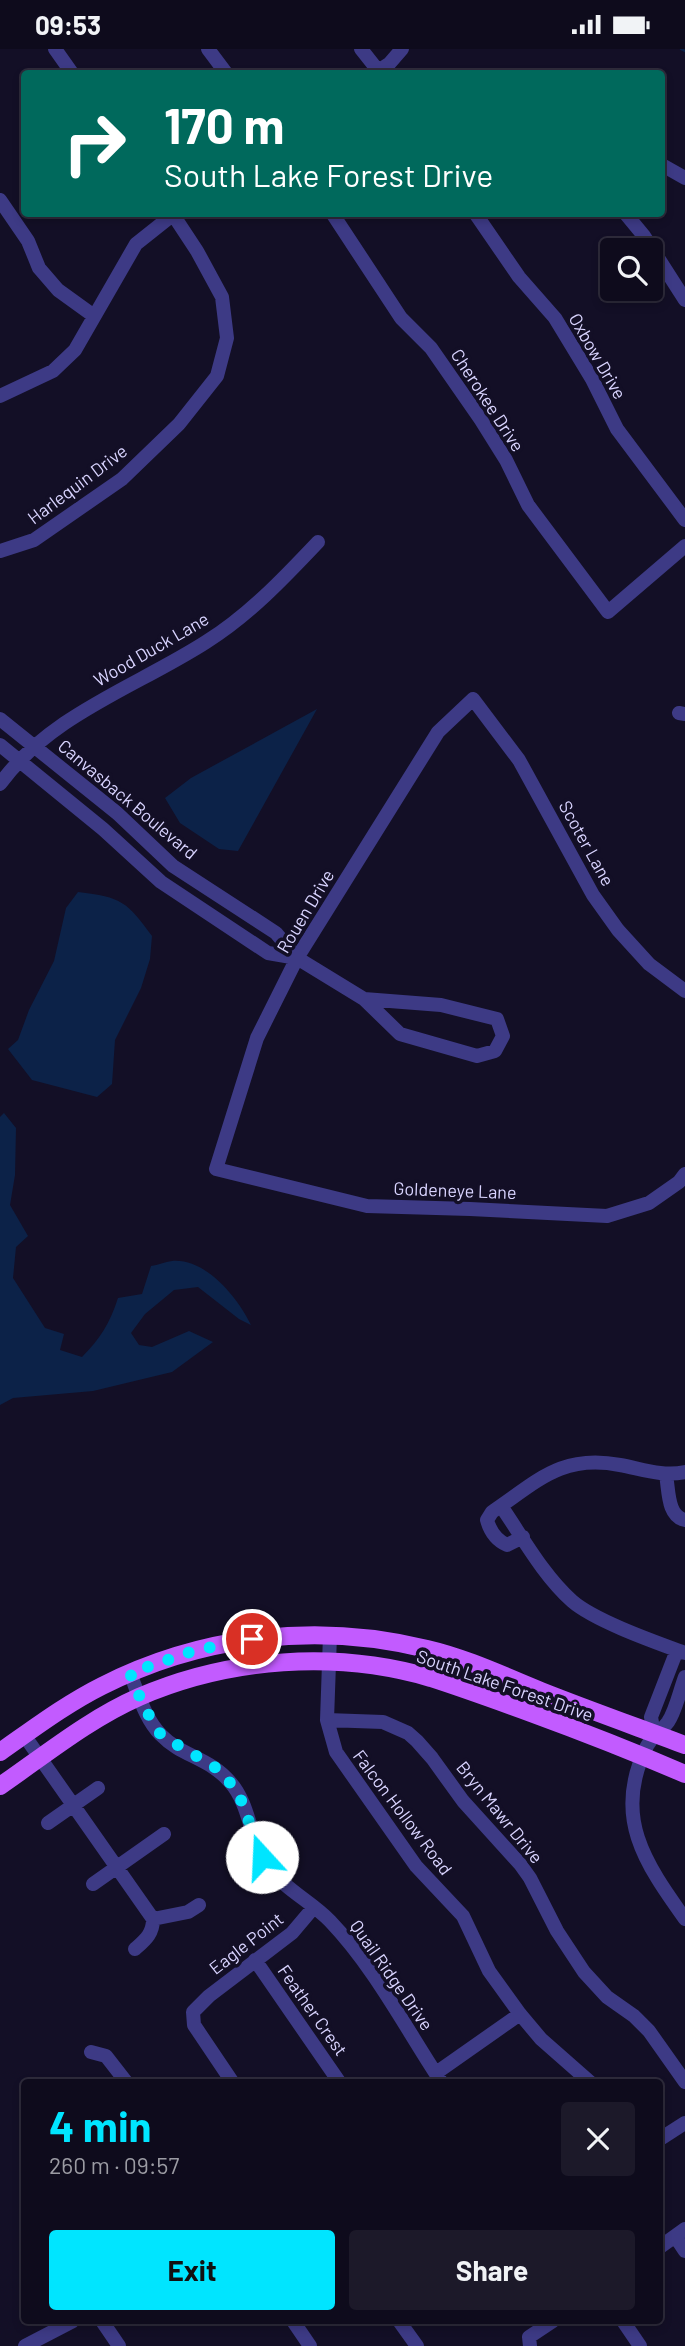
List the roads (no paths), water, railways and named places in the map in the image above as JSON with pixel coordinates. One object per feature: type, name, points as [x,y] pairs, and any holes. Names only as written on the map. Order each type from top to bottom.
[{"type":"main road","name":"South Lake Forest Drive","points":[[0,1752],[80,1698],[130,1673],[193,1651],[237,1641],[276,1636],[330,1635],[384,1640],[442,1653],[685,1745]]},
{"type":"main road","name":"South Lake Forest Drive","points":[[0,1786],[111,1711],[140,1696],[181,1681],[241,1668],[298,1661],[376,1667],[430,1678],[561,1724],[685,1773]]},
{"type":"street","points":[[55,49],[70,70]]},
{"type":"street","points":[[208,49],[224,70]]},
{"type":"street","points":[[361,49],[376,70]]},
{"type":"street","points":[[381,70],[402,49]]},
{"type":"street","points":[[665,167],[685,178]]},
{"type":"street","points":[[0,200],[29,241],[38,268],[58,291],[94,316]]},
{"type":"street","points":[[0,396],[53,371],[75,350],[136,244],[169,217]]},
{"type":"street","name":"Harlequin Drive","points":[[0,551],[34,540],[122,479],[179,423],[217,376],[227,338],[222,297],[175,217]]},
{"type":"street","name":"Cherokee Drive","points":[[335,217],[401,318],[431,348],[474,410],[506,460],[528,505],[607,612],[685,546]]},
{"type":"street","name":"Oxbow Drive","points":[[478,217],[519,277],[555,318],[592,379],[617,429],[685,520]]},
{"type":"street","points":[[628,217],[644,236],[685,300]]},
{"type":"street","name":"Wood Duck Lane","points":[[0,784],[19,761],[68,720],[209,641],[251,609],[318,542]]},
{"type":"street","name":"Rouen Drive","points":[[216,1169],[257,1038],[297,958],[438,732],[473,699]]},
{"type":"street","name":"Scoter Lane","points":[[473,699],[519,760],[593,895],[618,930],[649,964],[685,991]]},
{"type":"street","name":"Canvasback Boulevard","points":[[0,719],[117,813],[173,866],[276,933],[297,958],[364,999],[400,1034],[477,1056],[495,1051],[503,1036],[497,1019],[441,1005],[364,999]]},
{"type":"street","name":"Canvasback Boulevard","points":[[0,745],[103,829],[161,882],[268,953],[297,958]]},
{"type":"street","name":"Goldeneye Lane","points":[[216,1169],[367,1206],[607,1216],[649,1203],[679,1182],[685,1174]]},
{"type":"street","points":[[523,1537],[508,1545],[496,1538],[486,1520],[492,1512],[548,1473],[584,1462],[602,1462],[666,1475],[685,1472]]},
{"type":"street","points":[[666,1475],[672,1511],[678,1518],[685,1520]]},
{"type":"street","points":[[501,1506],[556,1584],[574,1603],[592,1615],[681,1652],[651,1717],[654,1734]]},
{"type":"street","name":"Falcon Hollow Road","points":[[330,1635],[327,1720],[331,1741],[343,1764],[416,1866],[463,1916],[489,1971],[520,2014],[541,2039],[586,2079]]},
{"type":"street","name":"Quail Ridge Drive","points":[[130,1673],[154,1726],[161,1735],[218,1769],[231,1783],[243,1802],[256,1844],[270,1869],[314,1907],[344,1938],[381,1987],[439,2078]]},
{"type":"street","points":[[685,1677],[668,1722],[654,1734],[642,1756],[632,1805],[636,1836],[651,1869],[685,1919]]},
{"type":"street","name":"Bryn Mawr Drive","points":[[327,1720],[383,1722],[408,1733],[417,1741],[463,1801],[520,1864],[557,1931],[584,1972],[607,1997],[634,2016],[649,2031],[685,2082]]},
{"type":"street","points":[[24,1735],[153,1919],[153,1928],[135,1949]]},
{"type":"street","points":[[48,1823],[98,1788]]},
{"type":"street","points":[[93,1884],[164,1834]]},
{"type":"street","points":[[153,1919],[188,1912],[199,1905]]},
{"type":"street","name":"Eagle Point","points":[[230,2079],[194,2025],[193,2012],[198,2005],[292,1933],[314,1907]]},
{"type":"street","name":"Feather Crest","points":[[255,1960],[337,2079]]},
{"type":"street","points":[[439,2078],[520,2014]]},
{"type":"street","points":[[91,2052],[106,2056],[124,2079]]},
{"type":"street","points":[[663,2137],[685,2123]]},
{"type":"street","points":[[663,2245],[680,2233],[685,2251]]},
{"type":"street","points":[[25,2346],[67,2324]]},
{"type":"street","points":[[104,2324],[119,2346]]},
{"type":"street","points":[[295,2324],[310,2346]]},
{"type":"street","points":[[402,2324],[417,2346]]},
{"type":"street","points":[[529,2344],[529,2337],[548,2324]]},
{"type":"street","points":[[625,2324],[640,2346]]},
{"type":"water","points":[[317,709],[238,851],[219,849],[180,823],[165,798],[191,778]]},
{"type":"water","points":[[78,892],[105,896],[122,903],[136,915],[152,936],[150,959],[141,988],[115,1040],[112,1084],[97,1097],[32,1080],[8,1049],[18,1040],[29,1010],[54,961],[66,908]]},
{"type":"water","points":[[4,1113],[16,1128],[15,1175],[10,1205],[28,1236],[16,1247],[13,1278],[45,1328],[64,1334],[60,1350],[82,1357],[104,1330],[118,1298],[142,1294],[151,1266],[172,1261],[185,1262],[209,1273],[238,1303],[251,1325],[239,1319],[198,1287],[174,1290],[145,1314],[131,1333],[139,1345],[152,1347],[189,1331],[213,1342],[172,1372],[93,1391],[13,1398],[0,1405],[0,1117]]},
{"type":"waterway","points":[[681,49],[685,51]]}]
